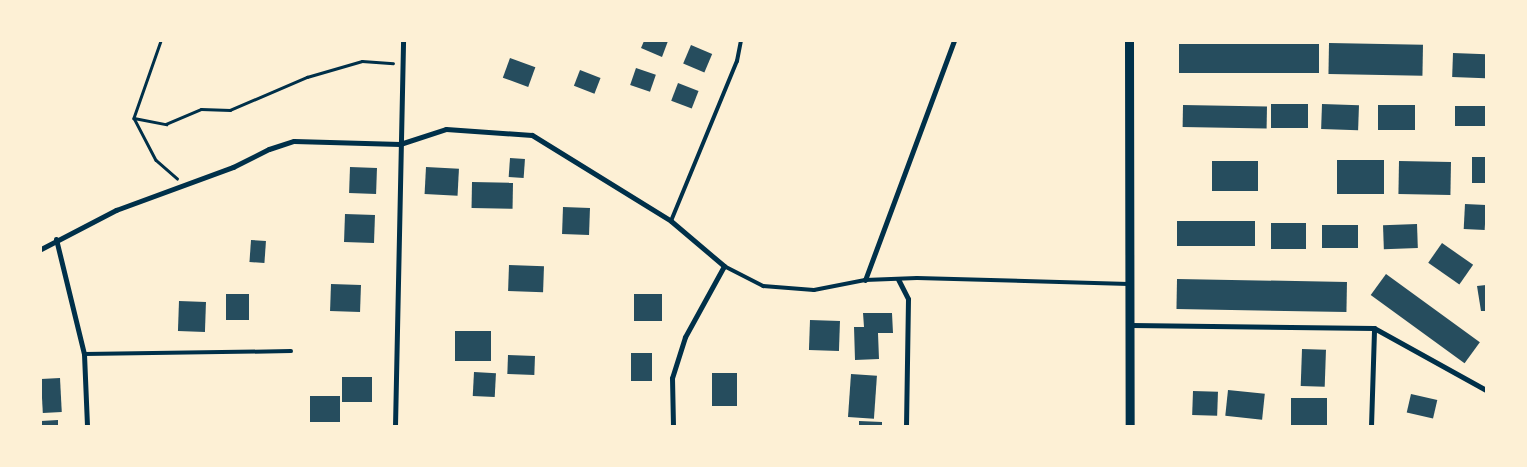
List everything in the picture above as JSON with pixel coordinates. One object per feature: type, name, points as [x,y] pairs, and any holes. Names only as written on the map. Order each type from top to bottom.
[{"type":"street","points":[[395,426],[403,41]]},
{"type":"street","points":[[865,280],[954,41]]},
{"type":"street","points":[[1128,41],[1131,284],[1130,426]]},
{"type":"street","points":[[41,249],[56,239],[116,210],[233,167],[269,149],[294,140],[400,144],[446,129],[532,135],[671,221],[724,266],[685,337],[672,378],[673,426]]},
{"type":"street","points":[[56,239],[84,354],[87,426]]},
{"type":"street","points":[[898,279],[908,299],[906,426]]},
{"type":"street","points":[[1131,325],[1374,328],[1486,390]]},
{"type":"street","points":[[1371,426],[1374,328]]},
{"type":"lane","points":[[671,221],[736,61],[741,41]]},
{"type":"lane","points":[[724,266],[763,286],[814,290],[865,280],[898,279],[1131,284]]},
{"type":"lane","points":[[84,354],[291,351]]},
{"type":"path","points":[[161,41],[134,118],[156,160],[181,181]]},
{"type":"path","points":[[134,118],[166,124],[201,109],[230,110],[308,77],[362,61],[402,64]]},
{"type":"building","points":[[644,41],[668,41],[662,57],[641,48]]},
{"type":"building","points":[[1329,43],[1423,45],[1422,76],[1328,74]]},
{"type":"building","points":[[1179,44],[1319,44],[1319,73],[1179,73]]},
{"type":"building","points":[[691,45],[712,54],[704,72],[683,63]]},
{"type":"building","points":[[1453,53],[1486,54],[1485,78],[1452,77]]},
{"type":"building","points":[[510,58],[535,67],[528,87],[503,78]]},
{"type":"building","points":[[636,68],[656,75],[650,92],[630,85]]},
{"type":"building","points":[[580,70],[601,78],[594,94],[574,86]]},
{"type":"building","points":[[678,83],[699,91],[692,109],[671,101]]},
{"type":"building","points":[[1271,104],[1308,104],[1308,128],[1271,128]]},
{"type":"building","points":[[1322,104],[1359,105],[1358,130],[1321,129]]},
{"type":"building","points":[[1183,105],[1267,106],[1267,128],[1183,127]]},
{"type":"building","points":[[1378,105],[1415,105],[1415,130],[1378,130]]},
{"type":"building","points":[[1455,106],[1486,106],[1486,126],[1455,126]]},
{"type":"building","points":[[1472,157],[1486,157],[1486,183],[1472,183]]},
{"type":"building","points":[[510,158],[525,159],[524,178],[509,177]]},
{"type":"building","points":[[1337,160],[1384,160],[1384,194],[1337,194]]},
{"type":"building","points":[[1212,161],[1258,161],[1258,191],[1212,191]]},
{"type":"building","points":[[1399,161],[1451,162],[1450,195],[1398,194]]},
{"type":"building","points":[[350,167],[377,168],[376,194],[349,193]]},
{"type":"building","points":[[426,167],[459,169],[458,196],[425,194]]},
{"type":"building","points":[[472,182],[513,183],[513,209],[472,208]]},
{"type":"building","points":[[1465,204],[1486,205],[1485,230],[1464,229]]},
{"type":"building","points":[[563,207],[590,208],[589,235],[562,234]]},
{"type":"building","points":[[345,214],[375,215],[374,243],[344,242]]},
{"type":"building","points":[[1177,221],[1255,221],[1255,246],[1177,246]]},
{"type":"building","points":[[1271,223],[1306,223],[1306,249],[1271,249]]},
{"type":"building","points":[[1417,224],[1418,248],[1384,249],[1383,225]]},
{"type":"building","points":[[1322,225],[1358,225],[1358,248],[1322,248]]},
{"type":"building","points":[[251,240],[266,241],[264,263],[249,262]]},
{"type":"building","points":[[1442,243],[1473,265],[1459,284],[1428,263]]},
{"type":"building","points":[[509,265],[544,266],[543,292],[508,291]]},
{"type":"building","points":[[1386,274],[1480,342],[1465,363],[1371,295]]},
{"type":"building","points":[[1177,279],[1347,282],[1346,312],[1176,309]]},
{"type":"building","points":[[331,284],[361,285],[360,312],[330,311]]},
{"type":"building","points":[[1486,285],[1486,311],[1481,311],[1477,286]]},
{"type":"building","points":[[226,294],[249,294],[249,320],[226,320]]},
{"type":"building","points":[[634,294],[662,294],[662,321],[634,321]]},
{"type":"building","points":[[179,301],[206,302],[205,332],[178,331]]},
{"type":"building","points":[[863,313],[892,313],[893,333],[878,333],[879,359],[855,360],[854,327],[864,327]]},
{"type":"building","points":[[810,320],[840,321],[839,351],[809,350]]},
{"type":"building","points":[[455,331],[491,331],[491,361],[455,361]]},
{"type":"building","points":[[1302,349],[1326,350],[1325,387],[1301,386]]},
{"type":"building","points":[[631,353],[652,353],[652,381],[631,381]]},
{"type":"building","points":[[508,355],[535,356],[534,375],[507,374]]},
{"type":"building","points":[[474,372],[496,373],[495,397],[473,396]]},
{"type":"building","points":[[712,373],[737,373],[737,406],[712,406]]},
{"type":"building","points":[[851,374],[877,376],[874,419],[848,417]]},
{"type":"building","points":[[342,377],[372,377],[372,402],[342,402]]},
{"type":"building","points":[[60,378],[62,412],[43,413],[41,379]]},
{"type":"building","points":[[1228,390],[1265,394],[1262,420],[1225,416]]},
{"type":"building","points":[[1193,391],[1218,392],[1217,416],[1192,415]]},
{"type":"building","points":[[1411,394],[1437,400],[1433,419],[1407,413]]},
{"type":"building","points":[[310,396],[340,396],[340,422],[310,422]]},
{"type":"building","points":[[1291,398],[1327,398],[1327,426],[1291,426]]},
{"type":"building","points":[[58,420],[58,426],[41,426],[41,421]]},
{"type":"building","points":[[859,421],[882,422],[882,426],[859,426]]}]
